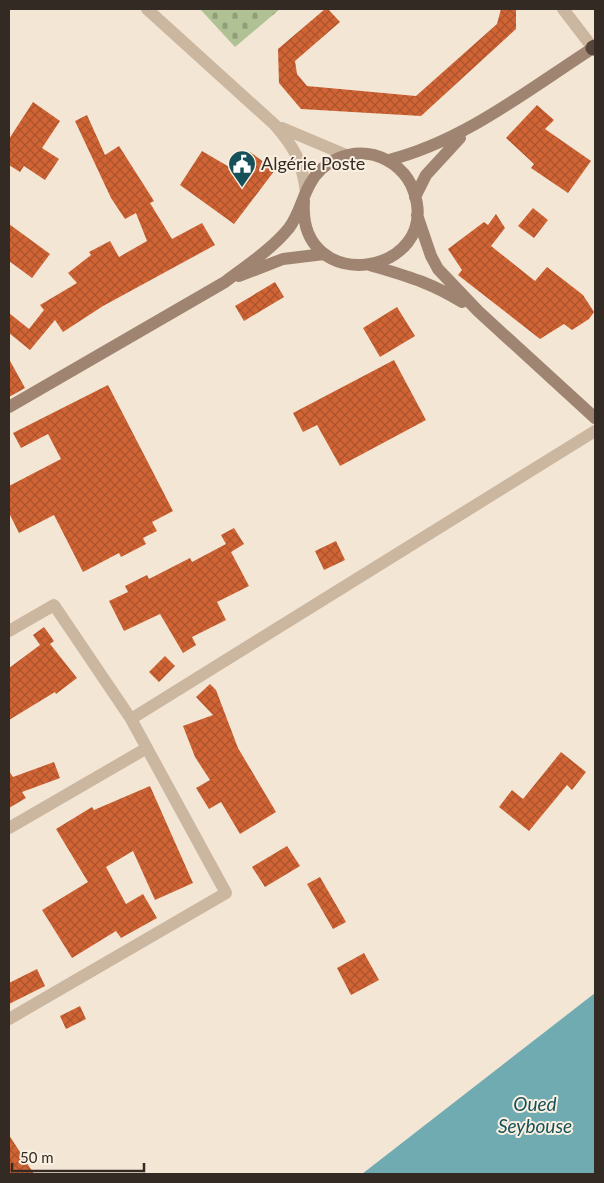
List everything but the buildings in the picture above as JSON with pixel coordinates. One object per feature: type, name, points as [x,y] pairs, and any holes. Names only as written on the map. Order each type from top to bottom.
[{"type":"street","points":[[147,9],[275,125],[297,155],[302,166],[305,197],[303,211],[307,230],[324,254],[342,263],[370,266],[437,286],[478,311]]},
{"type":"street","points":[[388,160],[429,148],[472,126],[594,48],[563,9]]},
{"type":"street","points":[[275,125],[310,142],[346,155],[368,154],[388,160],[403,172],[415,196],[417,215],[431,256],[438,269],[478,311],[595,418]]},
{"type":"street","points":[[415,196],[436,161],[472,126]]},
{"type":"street","points":[[9,407],[225,282],[258,257],[289,228],[321,168],[346,155]]},
{"type":"street","points":[[370,266],[387,260],[402,248],[412,233],[417,215]]},
{"type":"street","points":[[225,282],[284,260],[324,254]]},
{"type":"street","points":[[131,719],[595,431]]},
{"type":"street","points":[[9,631],[54,606],[131,719],[226,893],[9,1019]]},
{"type":"street","points":[[9,828],[147,748]]},
{"type":"green space","points":[[200,9],[280,9],[235,47]]},
{"type":"water","name":"Oued Seybouse","points":[[595,993],[595,1174],[362,1174]]},
{"type":"place","name":"Algérie Poste","points":[[242,188]]}]
